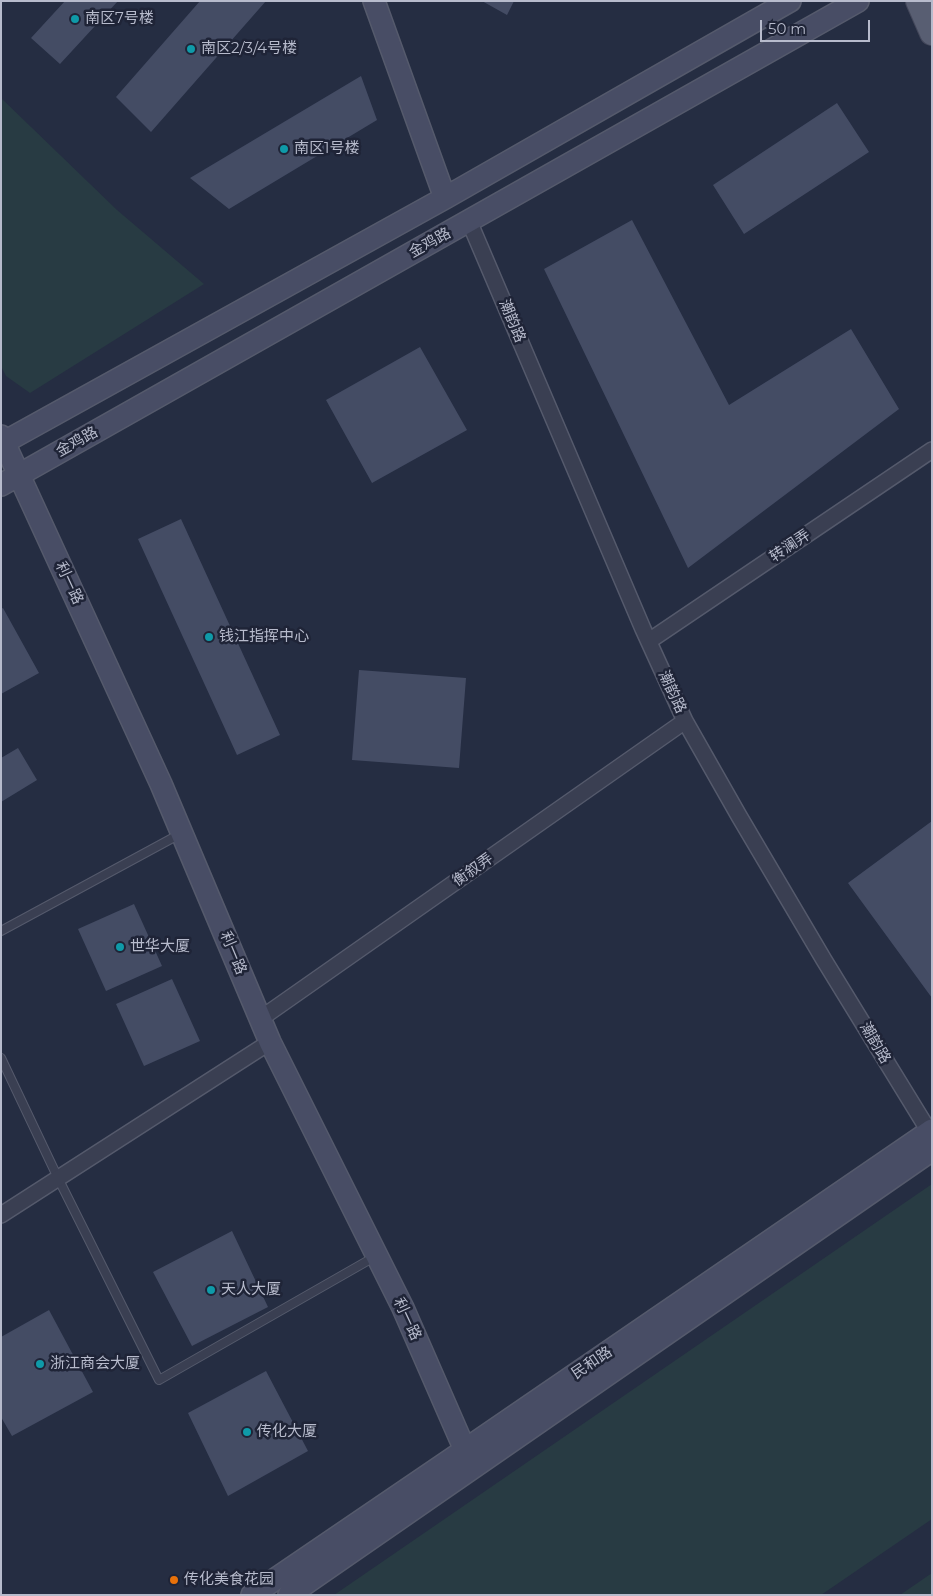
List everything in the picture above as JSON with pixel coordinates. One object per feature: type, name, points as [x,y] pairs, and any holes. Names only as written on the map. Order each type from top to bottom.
[{"type":"main road","points":[[374,1],[445,198]]},
{"type":"main road","points":[[2,440],[445,198],[790,1]]},
{"type":"main road","name":"金鸡路","points":[[10,480],[858,1]]},
{"type":"main road","points":[[918,1],[932,33]]},
{"type":"main road","name":"利一路","points":[[2,440],[10,480],[157,775],[270,1042],[403,1308],[470,1458]]},
{"type":"main road","name":"民和路","points":[[290,1595],[470,1458],[931,1137]]},
{"type":"main road","name":"民和路","points":[[252,1595],[470,1458]]},
{"type":"street","name":"潮韵路","points":[[469,221],[649,641],[686,721],[748,833],[931,1137]]},
{"type":"street","name":"转澜弄","points":[[649,641],[932,450]]},
{"type":"street","name":"衡叙弄","points":[[260,1019],[686,721]]},
{"type":"street","points":[[1,1215],[270,1042]]},
{"type":"lane","points":[[1,931],[182,832]]},
{"type":"lane","points":[[1,1058],[58,1178],[159,1380],[376,1256]]},
{"type":"shaded area","points":[[1,98],[117,210],[204,284],[30,393],[6,376],[1,366]]},
{"type":"shaded area","points":[[932,1184],[932,1519],[821,1595],[334,1595]]},
{"type":"shaded area","points":[[932,1573],[932,1595],[900,1595]]},
{"type":"building","name":"南区7号楼","points":[[65,1],[118,1],[60,64],[31,38]]},
{"type":"building","name":"南区2/3/4号楼","points":[[200,1],[266,1],[151,132],[116,97]]},
{"type":"building","points":[[482,1],[514,1],[507,15]]},
{"type":"building","name":"南区1号楼","points":[[361,76],[377,120],[229,209],[190,178]]},
{"type":"building","points":[[837,103],[869,152],[744,234],[713,185]]},
{"type":"building","points":[[632,220],[729,405],[851,329],[899,409],[688,568],[544,269]]},
{"type":"building","points":[[420,347],[467,430],[372,483],[326,400]]},
{"type":"building","name":"钱江指挥中心","points":[[181,519],[280,735],[237,755],[138,539]]},
{"type":"building","points":[[3,608],[39,673],[1,694],[1,609]]},
{"type":"building","points":[[359,670],[466,678],[459,768],[352,760]]},
{"type":"building","points":[[18,748],[37,780],[1,802],[1,758]]},
{"type":"building","points":[[932,821],[932,998],[848,883]]},
{"type":"building","name":"世华大厦","points":[[134,904],[162,966],[106,991],[78,929]]},
{"type":"building","name":"世华大厦","points":[[172,979],[200,1041],[144,1066],[116,1004]]},
{"type":"building","name":"天人大厦","points":[[232,1231],[268,1307],[192,1346],[153,1272]]},
{"type":"building","name":"浙江商会大厦","points":[[49,1310],[93,1392],[12,1436],[1,1417],[1,1337]]},
{"type":"building","name":"传化大厦","points":[[266,1371],[308,1451],[228,1496],[188,1413]]},
{"type":"place","name":"南区7号楼","points":[[75,19]]},
{"type":"place","name":"南区2/3/4号楼","points":[[191,49]]},
{"type":"place","name":"南区1号楼","points":[[284,149]]},
{"type":"place","name":"钱江指挥中心","points":[[209,637]]},
{"type":"place","name":"世华大厦","points":[[120,947]]},
{"type":"place","name":"天人大厦","points":[[211,1290]]},
{"type":"place","name":"浙江商会大厦","points":[[40,1364]]},
{"type":"place","name":"传化大厦","points":[[247,1432]]},
{"type":"place","name":"传化美食花园","points":[[174,1580]]}]
